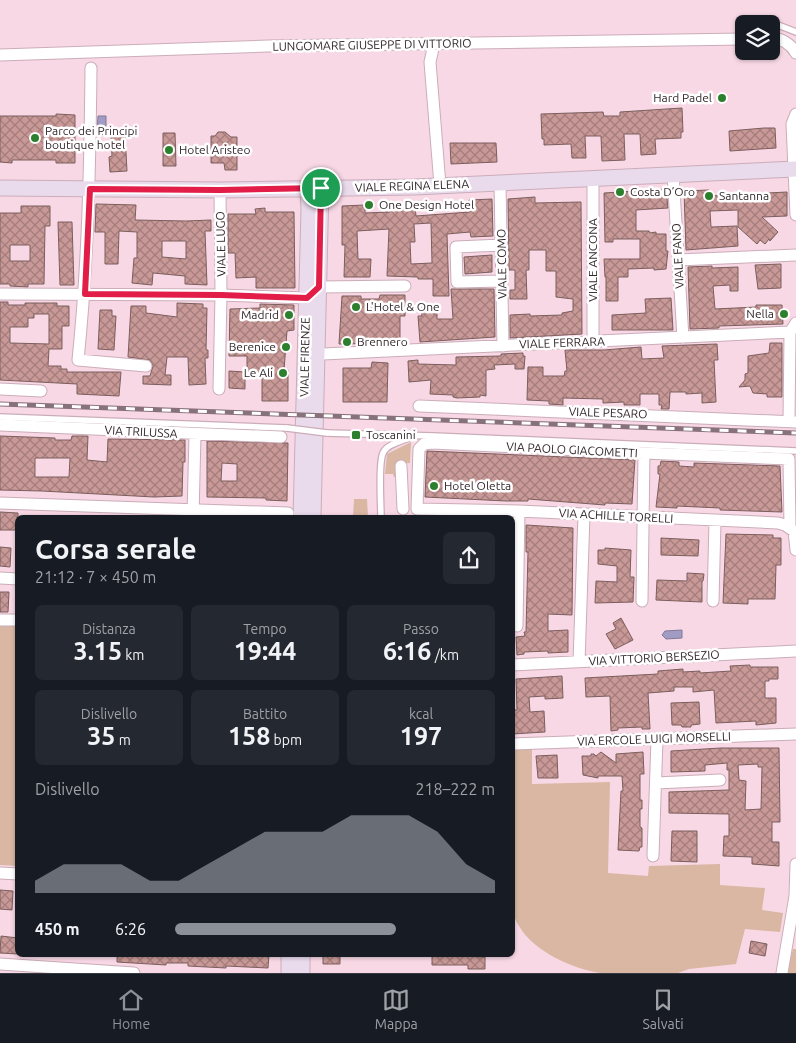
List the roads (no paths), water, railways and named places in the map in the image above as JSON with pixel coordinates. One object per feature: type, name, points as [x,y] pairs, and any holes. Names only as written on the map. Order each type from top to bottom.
[{"type":"street","name":"LUNGOMARE GIUSEPPE DI VITTORIO","points":[[0,55],[252,47],[735,39]]},
{"type":"street","points":[[780,39],[786,42],[796,53]]},
{"type":"street","points":[[434,44],[430,62],[440,185]]},
{"type":"street","points":[[92,68],[90,189],[85,294],[78,360],[146,366]]},
{"type":"street","points":[[795,120],[796,215]]},
{"type":"street","name":"VIALE REGINA ELENA","points":[[0,188],[220,190],[440,185],[795,169]]},
{"type":"street","name":"VIALE FANO","points":[[673,174],[683,338]]},
{"type":"street","name":"VIALE ANCONA","points":[[593,178],[593,342]]},
{"type":"street","name":"VIALE COMO","points":[[500,183],[503,346]]},
{"type":"street","name":"VIALE FIRENZE","points":[[310,406],[319,287],[314,188]]},
{"type":"street","name":"VIALE FIRENZE","points":[[310,406],[307,298],[309,208],[314,188]]},
{"type":"street","name":"VIALE LUGO","points":[[219,389],[221,295],[220,190]]},
{"type":"street","points":[[502,245],[456,247],[457,282],[502,281]]},
{"type":"street","points":[[678,260],[796,255]]},
{"type":"street","points":[[0,294],[221,295],[307,298],[319,287],[405,286]]},
{"type":"street","name":"VIALE FERRARA","points":[[323,354],[790,332],[796,323]]},
{"type":"street","points":[[790,334],[793,421]]},
{"type":"street","points":[[0,389],[41,391]]},
{"type":"street","points":[[0,503],[193,514],[294,515],[310,406]]},
{"type":"street","points":[[310,406],[313,515]]},
{"type":"street","name":"VIALE PESARO","points":[[419,406],[793,421]]},
{"type":"street","name":"VIA TRILUSSA","points":[[0,425],[196,435],[284,433]]},
{"type":"street","points":[[193,514],[196,435]]},
{"type":"street","name":"VIA PAOLO GIACOMETTI","points":[[416,509],[419,449],[424,444],[644,454],[792,455]]},
{"type":"street","points":[[642,602],[644,454]]},
{"type":"street","points":[[792,455],[790,528],[794,532],[796,550]]},
{"type":"street","points":[[403,509],[401,472],[417,478]]},
{"type":"street","name":"VIA ACHILLE TORELLI","points":[[416,509],[519,511],[778,524],[790,528]]},
{"type":"street","points":[[517,626],[515,587],[519,511]]},
{"type":"street","points":[[579,662],[584,515]]},
{"type":"street","points":[[713,600],[715,521]]},
{"type":"street","points":[[0,578],[15,579]]},
{"type":"street","points":[[0,620],[15,620]]},
{"type":"street","name":"VIA VITTORIO BERSEZIO","points":[[515,666],[796,651]]},
{"type":"street","name":"VIA ERCOLE LUIGI MORSELLI","points":[[515,744],[796,734]]},
{"type":"street","points":[[653,856],[657,739]]},
{"type":"street","points":[[656,783],[720,780]]},
{"type":"street","points":[[782,973],[795,896],[796,864]]},
{"type":"street","points":[[0,873],[15,874]]},
{"type":"street","points":[[289,957],[290,973]]},
{"type":"street","points":[[302,957],[302,973]]},
{"type":"street","points":[[0,964],[80,971],[134,973]]},
{"type":"lane","points":[[780,26],[796,32]]},
{"type":"lane","points":[[0,417],[284,433],[415,436],[792,455]]},
{"type":"lane","points":[[381,515],[381,462],[384,452],[394,443],[415,436]]},
{"type":"water","points":[[98,116],[106,116],[106,134],[97,135]]},
{"type":"water","points":[[682,630],[682,638],[666,639],[662,635],[665,631]]},
{"type":"railway","points":[[0,404],[796,433]]},
{"type":"place","name":"Hard Padel","points":[[722,98]]},
{"type":"place","name":"Parco dei Principi boutique hotel","points":[[35,138]]},
{"type":"place","name":"Hotel Aristeo","points":[[169,150]]},
{"type":"place","name":"Costa D’Oro","points":[[620,192]]},
{"type":"place","name":"Santanna","points":[[709,196]]},
{"type":"place","name":"One Design Hotel","points":[[369,205]]},
{"type":"place","name":"L'Hotel & One","points":[[356,307]]},
{"type":"place","name":"Nella","points":[[784,314]]},
{"type":"place","name":"Madrid","points":[[289,315]]},
{"type":"place","name":"Brennero","points":[[347,342]]},
{"type":"place","name":"Berenice","points":[[286,347]]},
{"type":"place","name":"Le Ali","points":[[283,373]]},
{"type":"place","name":"Toscanini","points":[[356,435]]},
{"type":"place","name":"Hotel Oletta","points":[[434,486]]}]
